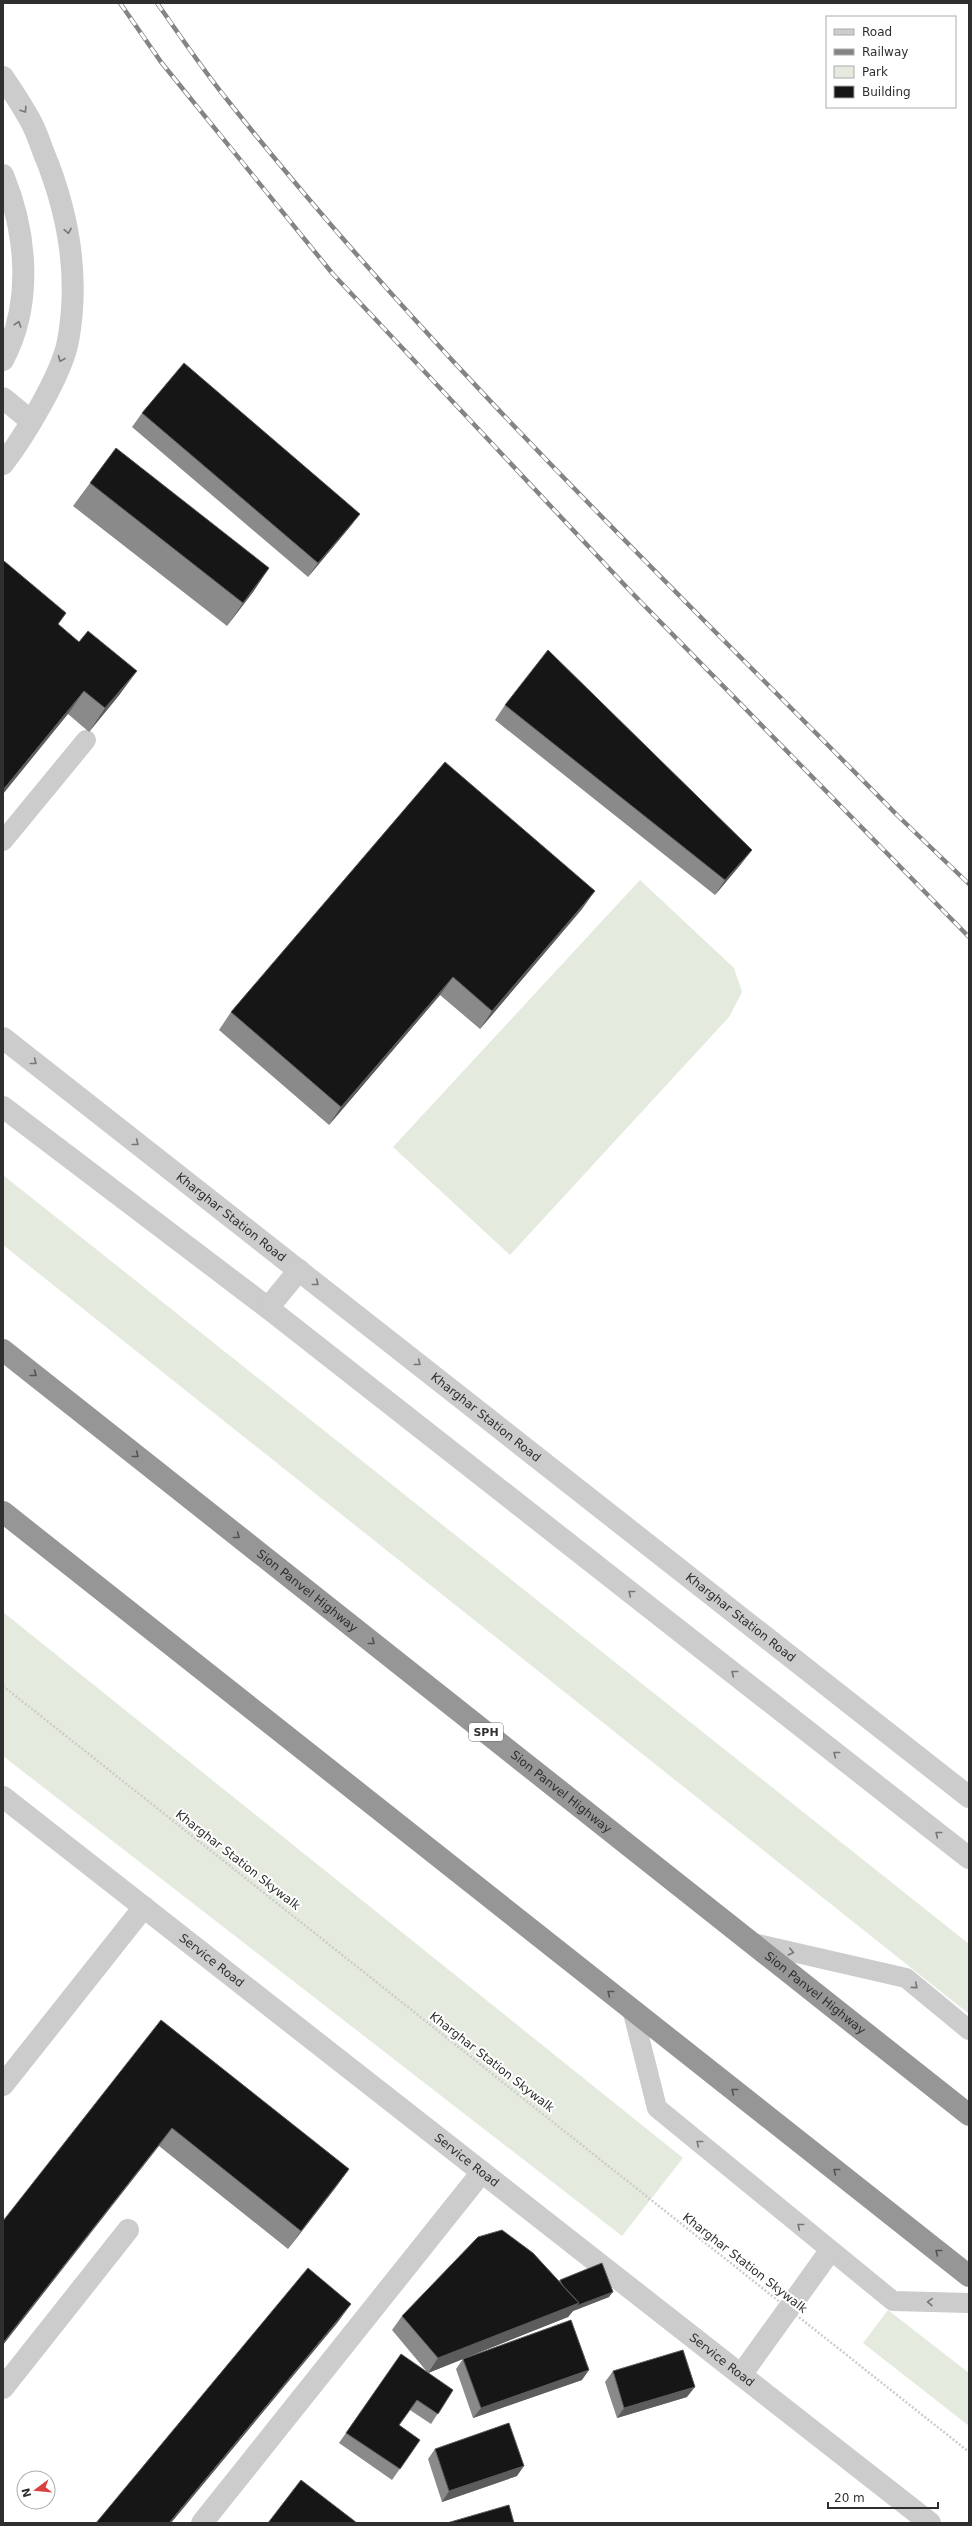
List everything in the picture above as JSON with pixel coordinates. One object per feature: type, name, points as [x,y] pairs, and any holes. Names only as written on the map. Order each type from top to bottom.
[{"type":"highway","name":"Sion Panvel Highway","points":[[3,1350],[969,2115]]},
{"type":"highway","points":[[3,1512],[969,2276]]},
{"type":"street","points":[[3,77],[30,118],[57,184],[68,231],[74,290],[68,342],[52,382],[31,421],[3,464]]},
{"type":"street","points":[[3,175],[10,192],[19,232],[24,281],[19,322],[3,360]]},
{"type":"street","points":[[3,398],[31,421]]},
{"type":"street","name":"Kharghar Station Road","points":[[3,1038],[969,1797]]},
{"type":"street","points":[[3,1107],[268,1308],[969,1858]]},
{"type":"street","points":[[268,1308],[299,1270]]},
{"type":"street","name":"Service Road","points":[[3,1797],[930,2523]]},
{"type":"street","points":[[3,2085],[144,1907]]},
{"type":"street","points":[[202,2523],[482,2172]]},
{"type":"street","points":[[3,2388],[128,2230]]},
{"type":"street","points":[[742,2375],[830,2251]]},
{"type":"lane","points":[[3,841],[86,740]]},
{"type":"lane","points":[[753,1943],[906,1978],[969,2030]]},
{"type":"lane","points":[[632,2009],[657,2108],[893,2301],[969,2303]]},
{"type":"path","name":"Kharghar Station Skywalk","points":[[3,1686],[969,2452]]},
{"type":"green space","points":[[640,880],[734,968],[742,992],[729,1017],[510,1255],[393,1147]]},
{"type":"green space","points":[[3,1175],[969,1944],[969,2014],[3,1245]]},
{"type":"green space","points":[[3,1612],[683,2158],[622,2236],[3,1756]]},
{"type":"green space","points":[[888,2310],[969,2373],[969,2426],[863,2343]]},
{"type":"building","points":[[184,363],[360,514],[318,563],[142,413]]},
{"type":"building","points":[[116,448],[269,568],[243,603],[90,483]]},
{"type":"building","points":[[4,561],[66,613],[58,624],[79,642],[88,631],[137,671],[105,708],[84,691],[3,790],[3,562]]},
{"type":"building","points":[[548,650],[752,850],[725,880],[505,705]]},
{"type":"building","points":[[445,762],[595,891],[492,1011],[453,977],[341,1107],[231,1012]]},
{"type":"building","points":[[161,2020],[349,2169],[301,2231],[172,2128],[3,2343],[3,2221]]},
{"type":"building","points":[[502,2230],[533,2253],[579,2303],[438,2358],[402,2316],[478,2237]]},
{"type":"building","points":[[602,2263],[613,2292],[576,2306],[579,2303],[562,2285],[560,2280]]},
{"type":"building","points":[[308,2268],[351,2304],[169,2523],[96,2523]]},
{"type":"building","points":[[571,2320],[589,2370],[481,2408],[463,2359]]},
{"type":"building","points":[[683,2350],[695,2387],[624,2408],[613,2371]]},
{"type":"building","points":[[401,2354],[453,2390],[438,2414],[417,2400],[399,2425],[420,2440],[400,2469],[346,2433]]},
{"type":"building","points":[[509,2423],[524,2466],[449,2491],[435,2449]]},
{"type":"building","points":[[301,2480],[357,2523],[268,2523]]},
{"type":"building","points":[[509,2505],[514,2523],[447,2523]]},
{"type":"railway","points":[[120,3],[161,62],[332,273],[634,595],[969,937]]},
{"type":"railway","points":[[157,3],[216,86],[303,192],[384,285],[467,376],[638,554],[898,816],[969,884]]}]
